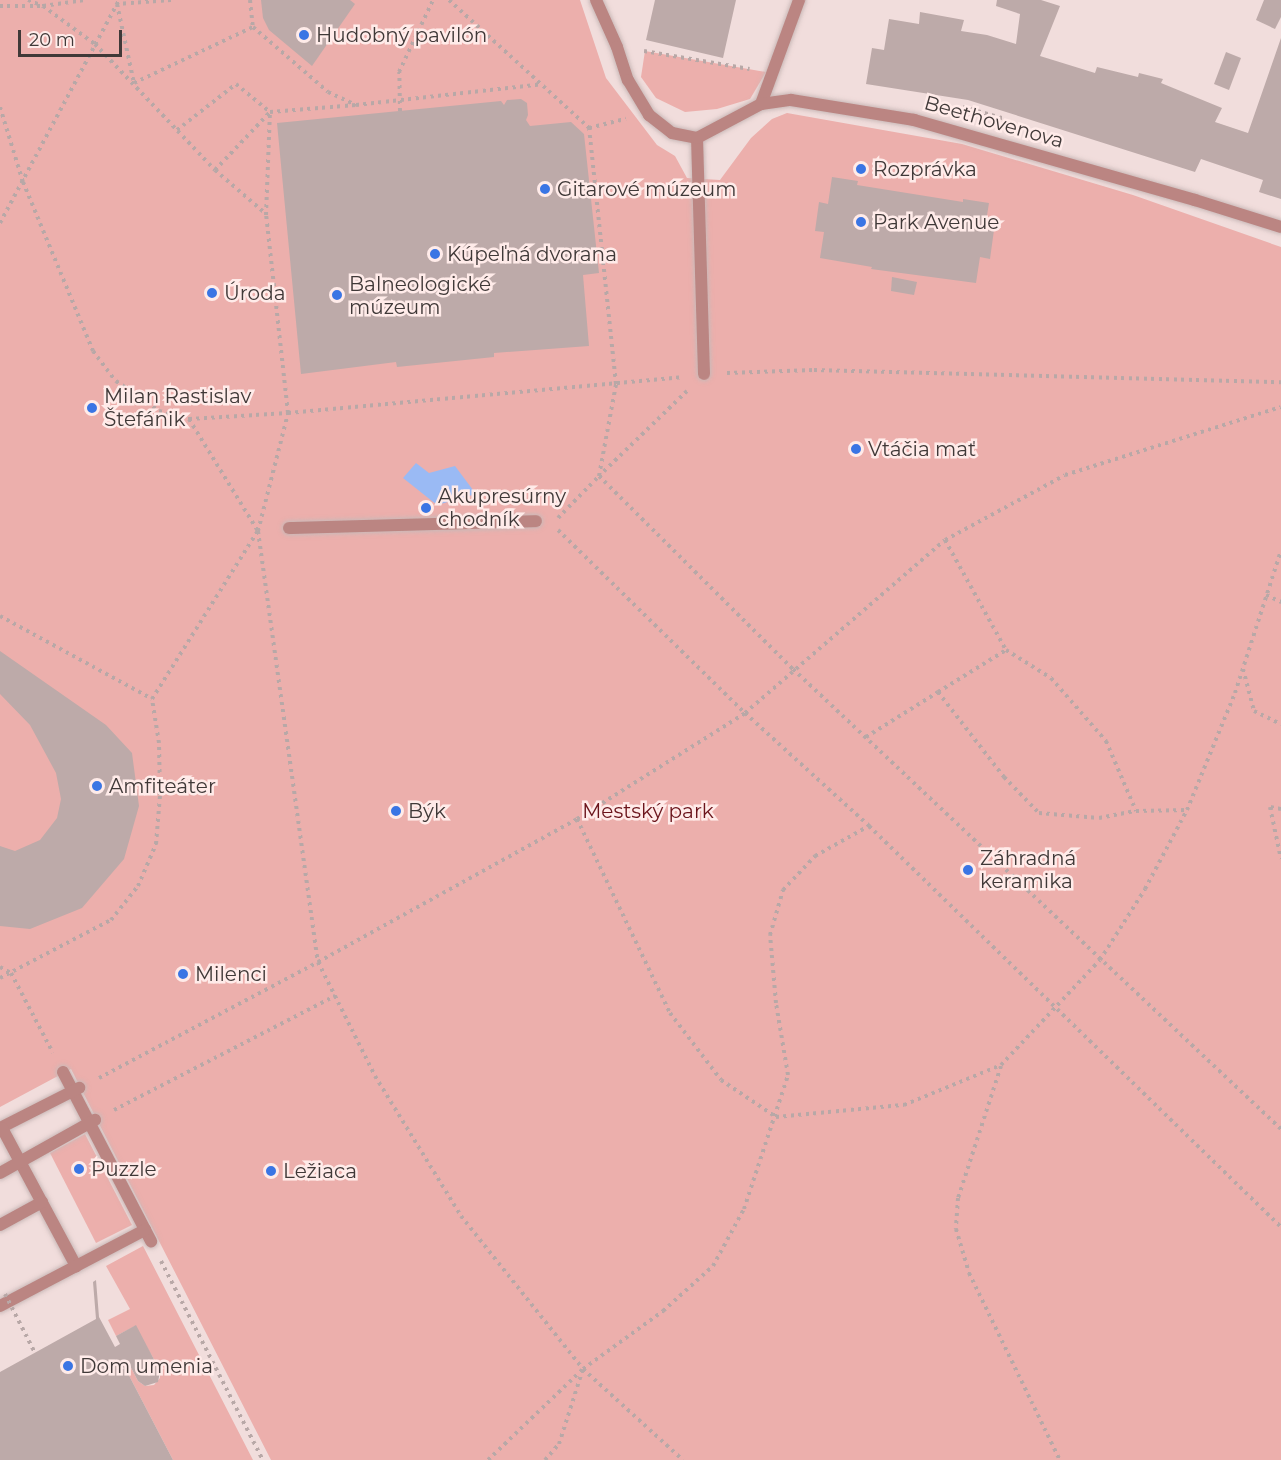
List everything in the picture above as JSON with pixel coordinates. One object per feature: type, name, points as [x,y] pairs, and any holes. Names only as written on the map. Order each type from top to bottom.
[{"type":"street","points":[[596,0],[628,80],[649,115],[672,133],[697,138],[704,374]]},
{"type":"street","points":[[761,104],[799,0]]},
{"type":"street","name":"Beethovenova","points":[[697,138],[761,104],[790,100],[915,120],[1281,227]]},
{"type":"street","points":[[289,528],[536,520]]},
{"type":"street","points":[[0,1306],[76,1266],[148,1236],[76,1089],[63,1072]]},
{"type":"street","points":[[76,1089],[1,1128],[76,1266]]},
{"type":"street","points":[[0,1173],[92,1121]]},
{"type":"street","points":[[0,1225],[42,1202]]},
{"type":"path","points":[[28,0],[43,6],[95,44],[215,170],[266,215]]},
{"type":"path","points":[[0,6],[43,6],[86,0]]},
{"type":"path","points":[[118,2],[171,0]]},
{"type":"path","points":[[250,0],[253,27],[327,92],[356,105]]},
{"type":"path","points":[[400,111],[399,72],[434,0]]},
{"type":"path","points":[[449,0],[589,128],[616,384],[599,476]]},
{"type":"path","points":[[0,224],[118,2]]},
{"type":"path","points":[[118,2],[134,83]]},
{"type":"path","points":[[134,83],[253,27]]},
{"type":"path","points":[[177,130],[236,84],[270,112]]},
{"type":"path","points":[[215,170],[270,112],[400,102],[542,84]]},
{"type":"path","points":[[0,107],[23,182],[93,351],[116,381],[159,411],[189,419],[288,413],[704,374],[814,370],[1281,382]]},
{"type":"path","points":[[0,978],[111,920],[138,886],[156,844],[160,795],[159,743],[152,699],[258,531],[288,413],[266,215],[270,112]]},
{"type":"path","points":[[589,128],[649,115]]},
{"type":"path","points":[[704,374],[552,524],[745,713],[869,826],[1281,1227]]},
{"type":"path","points":[[76,1089],[318,962],[578,819],[745,713],[793,669],[945,540],[1065,475],[1281,407]]},
{"type":"path","points":[[189,419],[258,531],[318,962],[375,1076],[461,1216],[583,1369],[683,1460]]},
{"type":"path","points":[[599,476],[793,669],[1281,1130]]},
{"type":"path","points":[[945,540],[1006,650],[1051,678],[1106,741],[1136,811]]},
{"type":"path","points":[[578,819],[670,1013],[721,1080],[776,1117],[904,1105],[1001,1065],[1100,960],[1144,889],[1187,810],[1243,669],[1281,551]]},
{"type":"path","points":[[1266,595],[1281,602]]},
{"type":"path","points":[[0,616],[152,699]]},
{"type":"path","points":[[866,738],[1006,650]]},
{"type":"path","points":[[1243,669],[1254,711],[1281,724]]},
{"type":"path","points":[[938,692],[1004,777],[1039,813],[1099,818],[1136,811],[1187,810]]},
{"type":"path","points":[[1281,809],[1270,807],[1281,859]]},
{"type":"path","points":[[488,1460],[583,1369],[663,1311],[713,1266],[744,1209],[788,1075],[776,1003],[770,935],[783,890],[815,856],[869,826]]},
{"type":"path","points":[[0,968],[11,973],[63,1072]]},
{"type":"path","points":[[92,1121],[335,996]]},
{"type":"path","points":[[1001,1065],[958,1198],[956,1229],[969,1274],[1060,1460]]},
{"type":"path","points":[[148,1236],[263,1460]]},
{"type":"path","points":[[5,1294],[35,1353]]},
{"type":"path","points":[[545,1460],[559,1444],[583,1369]]},
{"type":"green space","name":"Mestský park","points":[[0,0],[580,0],[606,78],[657,145],[675,156],[687,178],[720,180],[751,138],[772,119],[787,113],[962,144],[1133,195],[1281,247],[1281,1460],[271,1460],[71,1069],[0,1107]]},
{"type":"green space","points":[[645,51],[766,72],[750,99],[717,109],[685,112],[656,98],[641,77]]},
{"type":"green space","points":[[85,1134],[132,1225],[96,1243],[50,1153]]},
{"type":"green space","points":[[143,1246],[253,1460],[173,1460],[122,1362],[127,1360],[138,1381],[145,1386],[154,1385],[160,1378],[160,1370],[135,1326],[116,1336],[108,1320],[130,1309],[106,1266]]},
{"type":"water","points":[[416,463],[429,473],[455,466],[476,494],[437,505],[403,478]]},
{"type":"building","name":"Hudobný pavilón","points":[[261,0],[350,0],[355,4],[312,66],[269,30],[263,18]]},
{"type":"building","points":[[655,0],[736,0],[723,58],[646,40]]},
{"type":"building","points":[[997,0],[1041,0],[1060,6],[1040,56],[1095,73],[1097,67],[1138,77],[1139,73],[1163,79],[1161,83],[1222,108],[1215,122],[1248,133],[1281,38],[1281,199],[1259,192],[1263,180],[1201,159],[1195,172],[968,100],[866,84],[872,48],[884,50],[889,19],[919,24],[920,12],[964,20],[961,31],[987,35],[1016,44],[1020,14],[996,6]]},
{"type":"building","points":[[1264,0],[1281,0],[1281,17],[1275,29],[1256,20]]},
{"type":"building","points":[[1226,52],[1241,58],[1229,90],[1214,84]]},
{"type":"building","name":"Kúpeľná dvorana","points":[[521,99],[527,103],[526,120],[530,126],[571,122],[584,134],[599,273],[583,275],[589,346],[494,353],[494,357],[397,367],[396,362],[301,374],[277,123],[501,101],[504,105],[507,100]]},
{"type":"building","points":[[832,177],[858,181],[857,185],[963,202],[963,199],[989,203],[985,228],[994,230],[990,259],[980,257],[976,283],[871,269],[872,267],[820,258],[824,232],[815,231],[819,202],[828,204]]},
{"type":"building","points":[[892,277],[917,282],[914,295],[891,291]]},
{"type":"building","name":"Amfiteáter","points":[[0,651],[106,725],[132,753],[139,806],[124,859],[82,908],[30,929],[0,926],[0,846],[15,851],[40,840],[57,818],[61,799],[56,773],[30,725],[0,694]]},
{"type":"building","name":"Dom umenia","points":[[96,1280],[99,1317],[115,1347],[120,1344],[116,1336],[136,1325],[160,1371],[158,1382],[145,1386],[138,1381],[127,1360],[122,1362],[173,1460],[0,1460],[0,1372],[96,1319],[93,1282]]},
{"type":"place","name":"Hudobný pavilón","points":[[304,35]]},
{"type":"place","name":"Rozprávka","points":[[861,169]]},
{"type":"place","name":"Gitarové múzeum","points":[[545,189]]},
{"type":"place","name":"Park Avenue","points":[[861,222]]},
{"type":"place","name":"Kúpeľná dvorana","points":[[435,254]]},
{"type":"place","name":"Úroda","points":[[212,293]]},
{"type":"place","name":"Balneologické múzeum","points":[[337,295]]},
{"type":"place","name":"Milan Rastislav Štefánik","points":[[92,408]]},
{"type":"place","name":"Vtáčia mať","points":[[856,449]]},
{"type":"place","name":"Akupresúrny chodník","points":[[426,508]]},
{"type":"place","name":"Amfiteáter","points":[[97,786]]},
{"type":"place","name":"Býk","points":[[396,811]]},
{"type":"place","name":"Záhradná keramika","points":[[968,870]]},
{"type":"place","name":"Milenci","points":[[183,974]]},
{"type":"place","name":"Puzzle","points":[[79,1169]]},
{"type":"place","name":"Ležiaca","points":[[271,1171]]},
{"type":"place","name":"Dom umenia","points":[[68,1366]]}]
